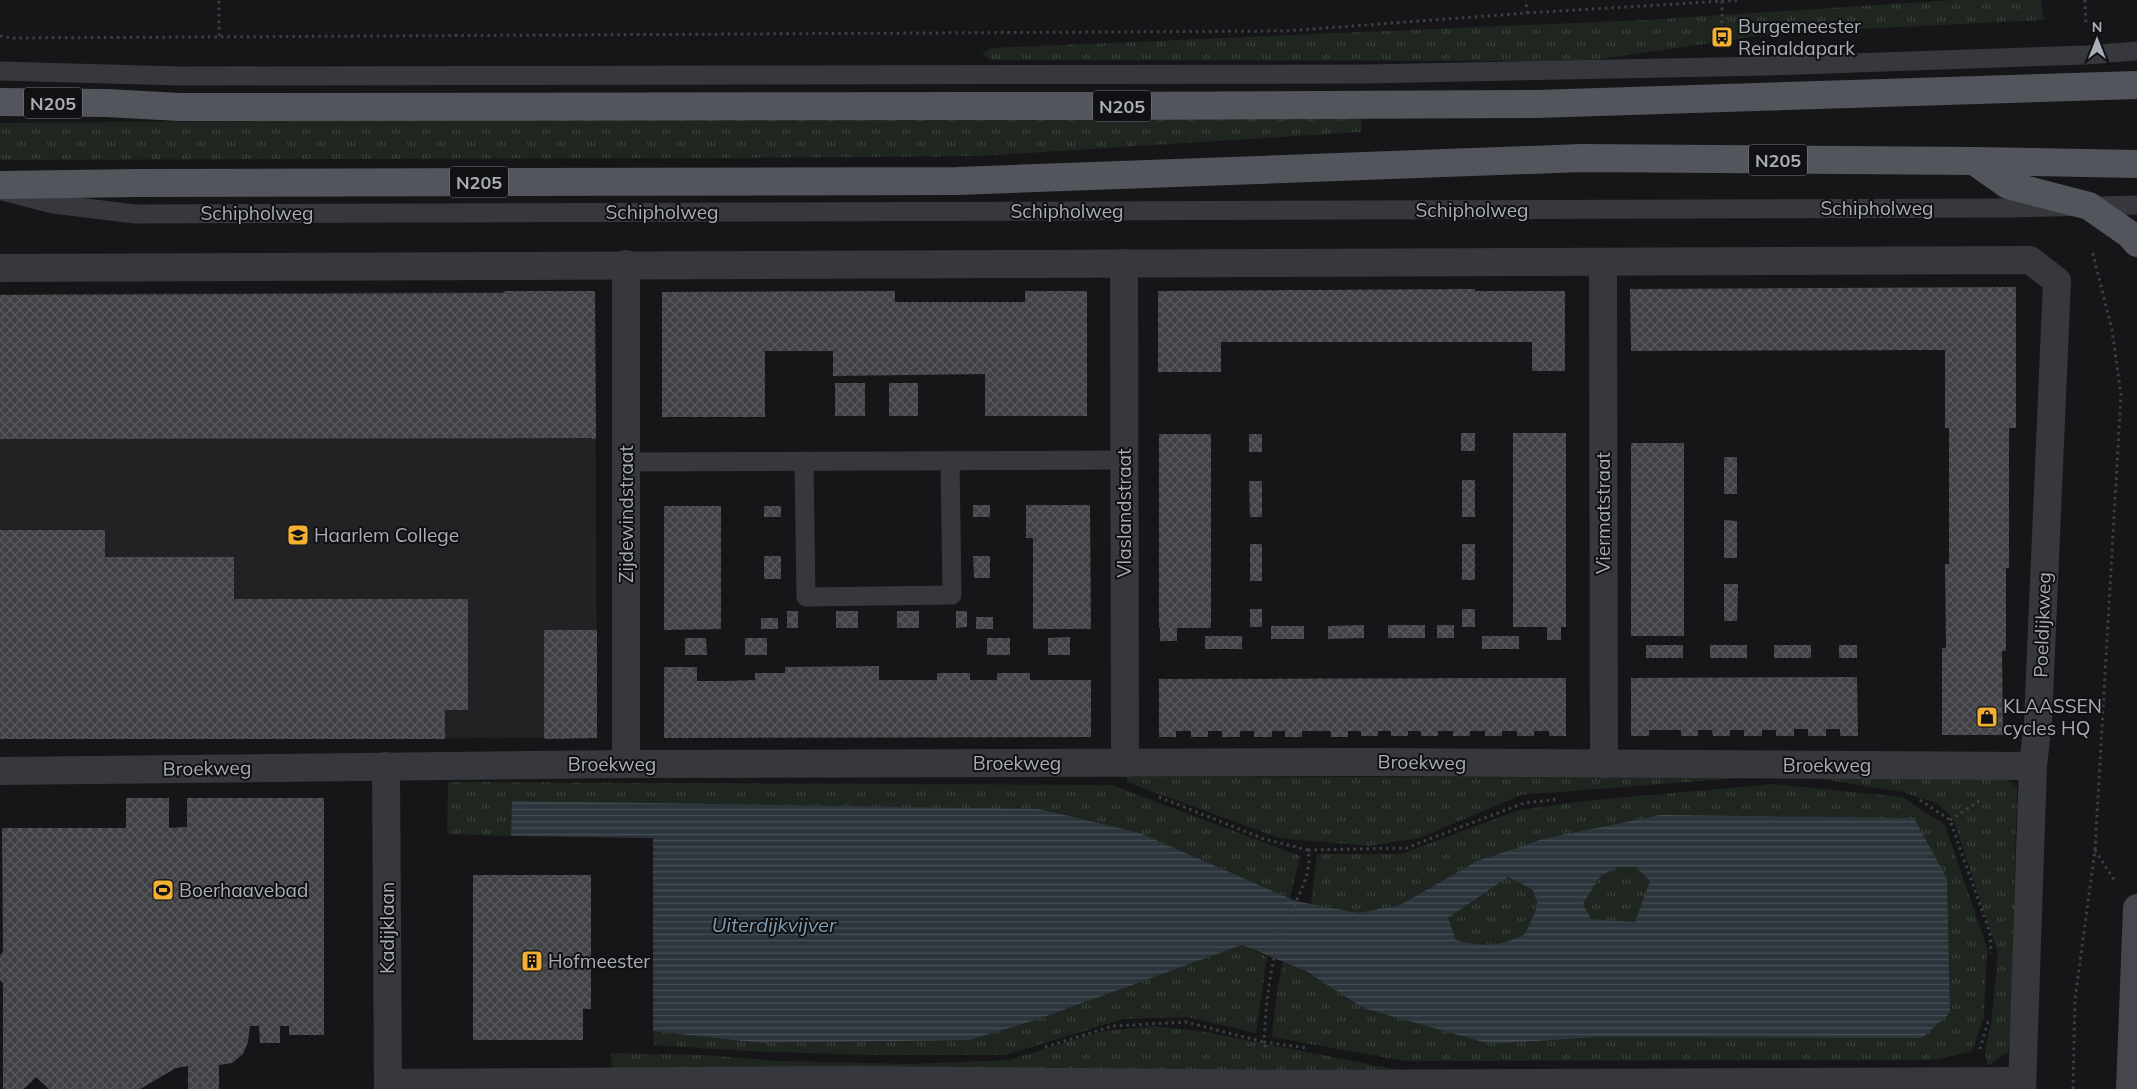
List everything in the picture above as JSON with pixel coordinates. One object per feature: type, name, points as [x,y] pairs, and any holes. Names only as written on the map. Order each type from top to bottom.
[{"type":"main road","name":"N205","points":[[0,102],[106,103],[180,107],[1536,104],[2137,85]]},
{"type":"main road","name":"Schipholweg","points":[[0,185],[958,181],[1582,158],[2137,164]]},
{"type":"main road","points":[[1974,161],[2008,185],[2089,206],[2129,234],[2137,243]]},
{"type":"main road","points":[[2130,1089],[2137,908]]},
{"type":"street","name":"Poeldijkweg","points":[[1603,263],[2030,260],[2057,281],[2038,721],[2033,766],[2022,1085]]},
{"type":"street","name":"Vlaslandstraat","points":[[1124,263],[1125,763]]},
{"type":"street","points":[[1,264],[1603,263]]},
{"type":"street","name":"Viermatstraat","points":[[1603,263],[1604,764]]},
{"type":"street","name":"Zijdewindstraat","points":[[626,264],[626,764]]},
{"type":"street","name":"Broekweg","points":[[0,771],[626,764],[1371,762],[2033,766]]},
{"type":"street","name":"Kadijklaan","points":[[386,766],[388,1086]]},
{"type":"street","points":[[388,1086],[859,1080],[1286,1086],[1980,1081],[2022,1085]]},
{"type":"lane","name":"N205","points":[[0,71],[180,76],[1366,74],[1777,65],[2086,55],[2137,51]]},
{"type":"lane","name":"Schipholweg","points":[[0,190],[53,204],[135,214],[2010,208],[2137,205]]},
{"type":"lane","points":[[626,462],[1124,460]]},
{"type":"lane","points":[[804,461],[806,597],[952,595],[950,461]]},
{"type":"path","points":[[218,36],[219,0]]},
{"type":"path","points":[[1526,0],[1527,13]]},
{"type":"path","points":[[0,36],[13,38],[1286,32],[1527,13],[1741,0]]},
{"type":"path","points":[[2085,0],[2086,55]]},
{"type":"path","points":[[1722,1],[1722,37]]},
{"type":"path","points":[[2073,1089],[2075,999],[2095,850],[2121,395],[2112,330],[2090,243],[2089,206]]},
{"type":"path","points":[[1156,796],[1264,839],[1308,850],[1406,848],[1524,803],[1562,799]]},
{"type":"path","points":[[1912,797],[1921,800],[1950,820],[1990,933],[1991,963]]},
{"type":"path","points":[[1286,1086],[1264,1042],[1267,987],[1281,934],[1292,911],[1310,862],[1308,850]]},
{"type":"path","points":[[1980,1081],[1977,1059],[1991,1011]]},
{"type":"path","points":[[1037,1049],[1113,1026],[1186,1022],[1264,1042],[1313,1049]]},
{"type":"shaded area","name":"Haarlem College","points":[[595,291],[597,738],[0,739],[0,294]]},
{"type":"green space","points":[[1955,0],[2041,0],[2044,20],[1779,33],[1587,61],[991,60],[982,54],[990,48],[1645,20]]},
{"type":"green space","points":[[651,118],[1361,119],[1361,132],[979,156],[0,160],[0,123]]},
{"type":"green space","points":[[1778,772],[2004,777],[2017,787],[2011,1027],[2008,1052],[1988,1066],[1985,1051],[1991,1025],[1998,954],[1953,818],[1936,803],[1903,792]]},
{"type":"green space","points":[[1127,777],[1751,777],[1521,795],[1419,838],[1369,846],[1279,838],[1127,782]]},
{"type":"green space","points":[[448,782],[1112,785],[1300,856],[1290,898],[1140,833],[512,802],[511,836],[447,834]]},
{"type":"green space","points":[[1774,784],[1902,797],[1945,825],[1987,948],[1984,1017],[1972,1051],[1934,1060],[1405,1061],[1272,1037],[1277,990],[1283,962],[1306,971],[1363,1008],[1490,1044],[1600,1037],[1947,879],[1543,839],[1477,861],[1400,905],[1358,913],[1311,904],[1317,854],[1401,854],[1519,810],[1595,800]]},
{"type":"green space","points":[[1616,867],[1636,867],[1650,881],[1635,922],[1591,919],[1583,904],[1600,877]]},
{"type":"green space","points":[[1508,877],[1533,890],[1538,905],[1525,934],[1507,941],[1491,944],[1475,944],[1456,940],[1447,918]]},
{"type":"green space","points":[[1242,945],[1267,957],[1256,1033],[1187,1017],[1123,1019],[1005,1055],[867,1055],[749,1051],[654,1045],[653,1031],[760,1043],[969,1040],[1033,1021]]},
{"type":"green space","points":[[1152,1026],[1205,1032],[1398,1070],[613,1075],[610,1053],[704,1055],[779,1061],[910,1064],[1009,1060],[1098,1032]]},
{"type":"water","name":"Uiterdijkvijver","points":[[512,801],[1039,809],[1140,833],[1296,901],[1358,913],[1400,905],[1477,861],[1543,839],[1660,815],[1914,818],[1947,879],[1950,1013],[1922,1038],[1600,1037],[1490,1044],[1363,1008],[1306,971],[1242,945],[1033,1021],[969,1040],[760,1043],[653,1031],[653,838],[511,836]],"holes":[[[1616,867],[1636,867],[1650,881],[1635,922],[1591,919],[1583,904],[1600,877]],[[1508,877],[1533,890],[1538,905],[1525,934],[1508,941],[1491,944],[1474,944],[1456,940],[1448,918]]]},
{"type":"building","points":[[2016,287],[2016,428],[2009,428],[2009,568],[2006,568],[2006,651],[2002,651],[2003,735],[1942,735],[1942,648],[1946,648],[1945,564],[1949,564],[1949,428],[1945,428],[1945,350],[1631,351],[1630,289]]},
{"type":"building","points":[[1475,289],[1475,291],[1565,291],[1565,371],[1532,371],[1532,342],[1221,342],[1221,372],[1158,372],[1158,291]]},
{"type":"building","points":[[504,291],[595,291],[596,439],[0,439],[0,295],[504,293]]},
{"type":"building","points":[[895,291],[895,302],[1025,302],[1025,291],[1087,291],[1087,416],[985,416],[985,374],[833,376],[833,351],[765,351],[765,417],[662,417],[662,292]]},
{"type":"building","points":[[835,383],[865,383],[865,416],[835,416]]},
{"type":"building","points":[[889,383],[918,383],[918,416],[889,416]]},
{"type":"building","points":[[1461,433],[1475,433],[1475,451],[1461,451]]},
{"type":"building","points":[[1513,433],[1566,433],[1566,627],[1561,627],[1561,640],[1547,640],[1547,627],[1513,627]]},
{"type":"building","points":[[1159,434],[1211,434],[1211,628],[1177,628],[1177,641],[1160,641]]},
{"type":"building","points":[[1249,434],[1262,434],[1262,452],[1249,452]]},
{"type":"building","points":[[1631,443],[1684,443],[1684,636],[1631,636]]},
{"type":"building","points":[[1724,457],[1737,457],[1737,494],[1724,494]]},
{"type":"building","points":[[1462,480],[1475,480],[1475,517],[1462,517]]},
{"type":"building","points":[[1249,481],[1262,481],[1262,517],[1250,517]]},
{"type":"building","points":[[973,505],[990,505],[990,517],[973,517]]},
{"type":"building","points":[[1026,505],[1090,505],[1091,629],[1033,629],[1033,538],[1026,538]]},
{"type":"building","points":[[664,506],[721,506],[721,629],[664,630]]},
{"type":"building","points":[[764,506],[781,506],[781,517],[764,517]]},
{"type":"building","points":[[1724,520],[1737,521],[1737,558],[1724,558]]},
{"type":"building","points":[[0,530],[105,530],[105,557],[234,557],[234,599],[468,599],[468,710],[445,710],[445,739],[0,739]]},
{"type":"building","points":[[1250,544],[1262,544],[1262,581],[1250,581]]},
{"type":"building","points":[[1462,544],[1475,544],[1475,580],[1462,580]]},
{"type":"building","points":[[764,556],[781,556],[781,579],[764,579]]},
{"type":"building","points":[[973,556],[990,556],[990,578],[974,578]]},
{"type":"building","points":[[1724,584],[1738,584],[1737,621],[1724,621]]},
{"type":"building","points":[[1250,609],[1262,609],[1262,627],[1250,627]]},
{"type":"building","points":[[1462,609],[1475,609],[1475,627],[1462,627]]},
{"type":"building","points":[[787,611],[798,611],[798,628],[787,628]]},
{"type":"building","points":[[836,611],[858,611],[858,628],[836,628]]},
{"type":"building","points":[[897,611],[919,611],[919,628],[897,628]]},
{"type":"building","points":[[956,611],[967,611],[967,627],[956,628]]},
{"type":"building","points":[[976,617],[993,617],[993,629],[976,629]]},
{"type":"building","points":[[761,618],[778,618],[778,629],[761,629]]},
{"type":"building","points":[[1364,625],[1364,638],[1328,639],[1328,626]]},
{"type":"building","points":[[1388,625],[1425,625],[1425,638],[1388,638]]},
{"type":"building","points":[[1437,625],[1454,625],[1454,638],[1437,638]]},
{"type":"building","points":[[1271,626],[1304,626],[1304,639],[1271,639]]},
{"type":"building","points":[[544,630],[597,630],[597,738],[544,739]]},
{"type":"building","points":[[1205,636],[1242,636],[1242,649],[1205,649]]},
{"type":"building","points":[[1482,636],[1519,636],[1519,649],[1482,649]]},
{"type":"building","points":[[1070,637],[1070,655],[1048,655],[1048,638]]},
{"type":"building","points":[[685,638],[706,638],[707,655],[685,655]]},
{"type":"building","points":[[745,638],[767,638],[767,655],[745,655]]},
{"type":"building","points":[[987,638],[1010,638],[1010,655],[987,655]]},
{"type":"building","points":[[1646,645],[1683,645],[1683,658],[1646,658]]},
{"type":"building","points":[[1710,645],[1747,645],[1747,658],[1710,658]]},
{"type":"building","points":[[1774,645],[1811,645],[1811,658],[1774,658]]},
{"type":"building","points":[[1839,645],[1857,645],[1857,658],[1839,658]]},
{"type":"building","points":[[879,666],[879,680],[937,680],[937,673],[970,673],[970,680],[997,680],[997,673],[1030,673],[1030,680],[1091,680],[1091,737],[664,738],[664,667],[697,667],[697,681],[726,681],[755,680],[755,673],[785,673],[785,667]]},
{"type":"building","points":[[1857,677],[1858,736],[1840,736],[1840,729],[1826,729],[1826,736],[1808,736],[1808,729],[1794,729],[1794,736],[1776,736],[1776,730],[1762,730],[1762,736],[1744,736],[1744,730],[1730,730],[1730,736],[1713,736],[1712,730],[1698,730],[1698,736],[1681,736],[1681,730],[1649,730],[1649,736],[1631,736],[1631,678]]},
{"type":"building","points":[[1566,678],[1566,736],[1549,736],[1549,731],[1534,731],[1534,736],[1517,736],[1517,731],[1502,731],[1502,736],[1485,736],[1485,731],[1470,731],[1470,736],[1453,736],[1453,731],[1438,731],[1438,736],[1421,736],[1421,731],[1408,731],[1408,736],[1391,736],[1391,731],[1378,731],[1378,736],[1361,736],[1361,731],[1348,731],[1348,737],[1331,737],[1331,731],[1302,731],[1302,737],[1285,737],[1285,731],[1272,731],[1272,737],[1254,737],[1254,731],[1240,731],[1240,737],[1222,737],[1222,731],[1208,731],[1208,737],[1191,737],[1191,731],[1176,731],[1176,737],[1159,737],[1159,679]]},
{"type":"building","name":"Boerhaavebad","points":[[126,798],[169,798],[169,828],[187,827],[187,798],[324,798],[324,1035],[289,1035],[289,1026],[280,1026],[280,1043],[260,1043],[259,1026],[250,1026],[248,1042],[243,1054],[232,1063],[219,1065],[219,1089],[188,1089],[188,1066],[176,1068],[140,1089],[49,1089],[36,1077],[24,1089],[3,1089],[3,983],[0,980],[0,955],[3,952],[2,828],[126,828]]},
{"type":"building","name":"Hofmeester","points":[[473,875],[591,875],[591,1009],[583,1009],[583,1040],[473,1040]]},
{"type":"place","name":"Burgemeester Reinaldapark","points":[[1722,37]]},
{"type":"place","name":"Haarlem College","points":[[298,535]]},
{"type":"place","name":"KLAASSEN cycles HQ","points":[[1987,717]]},
{"type":"place","name":"Boerhaavebad","points":[[163,890]]},
{"type":"place","name":"Hofmeester","points":[[532,961]]}]
